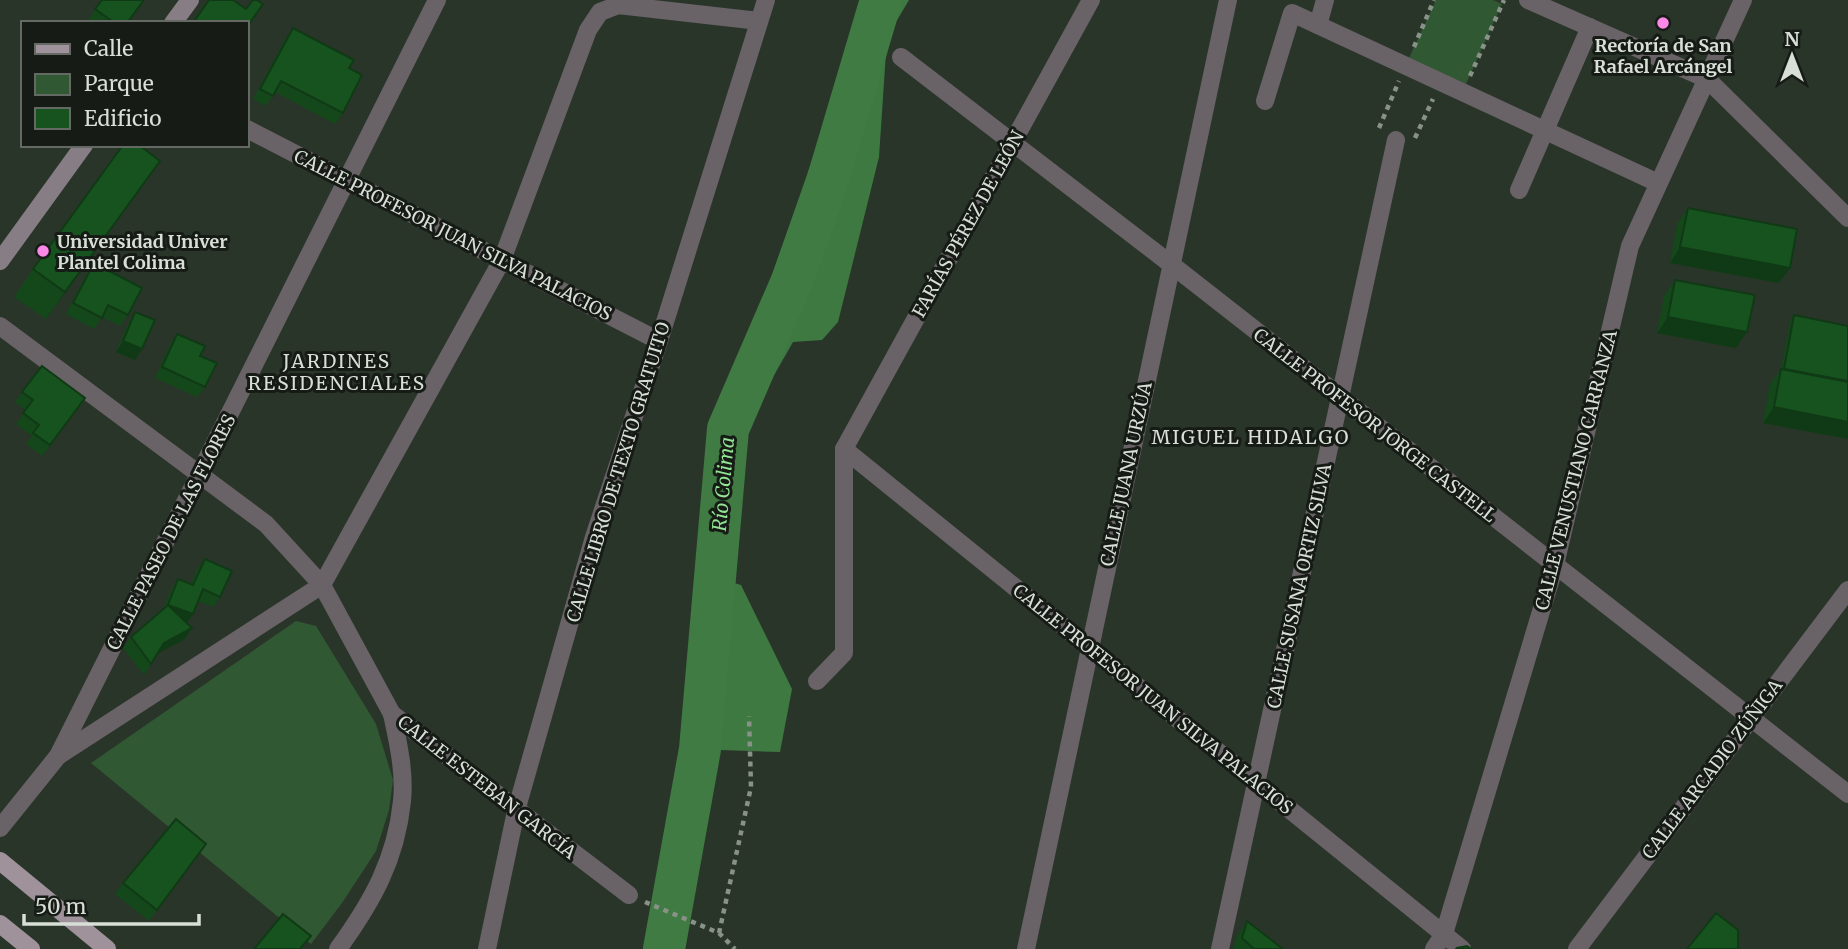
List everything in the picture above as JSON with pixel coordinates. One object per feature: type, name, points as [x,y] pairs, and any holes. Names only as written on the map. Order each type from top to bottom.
[{"type":"main road","points":[[0,861],[107,949]]},
{"type":"main road","points":[[0,924],[31,949]]},
{"type":"street","points":[[174,21],[190,0]]},
{"type":"street","name":"CALLE PASEO DE LAS FLORES","points":[[0,828],[58,756],[437,0]]},
{"type":"street","name":"CALLE LIBRO DE TEXTO GRATUITO","points":[[487,949],[516,811],[594,537],[659,341],[766,0]]},
{"type":"street","name":"FARÍAS PÉREZ DE LEÓN","points":[[844,449],[1091,0]]},
{"type":"street","name":"CALLE JUANA URZÚA","points":[[1026,949],[1228,0]]},
{"type":"street","points":[[1318,25],[1325,0]]},
{"type":"street","points":[[1528,0],[1707,79],[1848,218]]},
{"type":"street","name":"CALLE VENUSTIANO CARRANZA","points":[[1439,942],[1555,565],[1630,246],[1743,0]]},
{"type":"street","points":[[58,756],[322,585],[502,260],[588,30],[600,12],[618,5],[759,21]]},
{"type":"street","points":[[1265,101],[1292,13],[1658,183]]},
{"type":"street","points":[[1519,190],[1590,27]]},
{"type":"street","name":"CALLE PROFESOR JORGE CASTELL","points":[[901,57],[1172,265],[1848,794]]},
{"type":"street","name":"CALLE PROFESOR JUAN SILVA PALACIOS","points":[[248,130],[659,341]]},
{"type":"street","name":"CALLE SUSANA ORTIZ SILVA","points":[[1220,949],[1396,140]]},
{"type":"street","points":[[0,261],[83,147]]},
{"type":"street","name":"CALLE ESTEBAN GARCÍA","points":[[0,326],[266,524],[322,585],[393,714],[516,811],[629,895]]},
{"type":"street","points":[[817,681],[845,653],[844,449]]},
{"type":"street","name":"CALLE PROFESOR JUAN SILVA PALACIOS","points":[[844,449],[1256,782],[1439,942],[1462,949]]},
{"type":"street","name":"CALLE ARCADIO ZÚÑIGA","points":[[1577,949],[1848,590]]},
{"type":"street","points":[[338,949],[369,906],[386,868],[397,832],[403,799],[401,757],[393,714]]},
{"type":"path","points":[[1462,92],[1504,0]]},
{"type":"path","points":[[719,933],[751,787],[749,716]]},
{"type":"path","points":[[629,895],[719,933],[735,949]]},
{"type":"green space","points":[[868,0],[909,0],[887,37],[879,157],[838,322],[822,340],[793,342],[761,398],[729,398]]},
{"type":"green space","points":[[1436,0],[1493,0],[1502,4],[1466,84],[1409,58]]},
{"type":"green space","points":[[697,572],[741,585],[792,689],[780,752],[692,749],[682,736]]},
{"type":"green space","points":[[296,621],[316,626],[376,724],[393,780],[389,810],[376,851],[311,944],[91,763]]},
{"type":"building","points":[[102,0],[144,0],[128,21],[112,21],[95,9]]},
{"type":"building","points":[[209,0],[233,0],[246,9],[253,0],[263,4],[248,26],[248,21],[194,21]]},
{"type":"building","points":[[293,28],[354,60],[349,68],[362,75],[343,113],[281,81],[273,96],[260,89]]},
{"type":"building","points":[[122,147],[142,147],[160,161],[65,292],[33,269]]},
{"type":"building","points":[[1688,208],[1797,229],[1790,268],[1680,247]]},
{"type":"building","points":[[94,263],[142,288],[128,315],[108,305],[102,318],[73,303]]},
{"type":"building","points":[[1675,280],[1755,295],[1747,332],[1668,317]]},
{"type":"building","points":[[135,312],[155,320],[142,349],[123,341]]},
{"type":"building","points":[[1794,315],[1848,326],[1848,381],[1784,369]]},
{"type":"building","points":[[177,334],[205,346],[200,356],[217,363],[205,387],[162,367]]},
{"type":"building","points":[[42,366],[85,398],[50,445],[33,433],[39,425],[23,413],[33,400],[22,392]]},
{"type":"building","points":[[1781,369],[1848,382],[1848,422],[1774,407]]},
{"type":"building","points":[[205,559],[232,571],[220,597],[203,589],[193,614],[168,605],[178,579],[193,585]]},
{"type":"building","points":[[168,605],[192,628],[164,643],[151,664],[131,637]]},
{"type":"building","points":[[176,819],[206,844],[157,910],[123,883]]},
{"type":"building","points":[[1716,913],[1738,930],[1738,949],[1687,949]]},
{"type":"building","points":[[283,914],[311,936],[300,949],[254,949]]},
{"type":"building","points":[[1247,921],[1283,949],[1254,949],[1242,938]]},
{"type":"waterway","name":"Río Colima","points":[[664,949],[700,749],[728,429],[792,281],[825,189],[881,0]]},
{"type":"place","name":"Rectoría de San Rafael Arcángel","points":[[1663,23]]},
{"type":"place","name":"Universidad Univer Plantel Colima","points":[[43,251]]},
{"type":"district","name":"JARDINES RESIDENCIALES","points":[[337,372]]},
{"type":"district","name":"MIGUEL HIDALGO","points":[[1251,437]]}]
